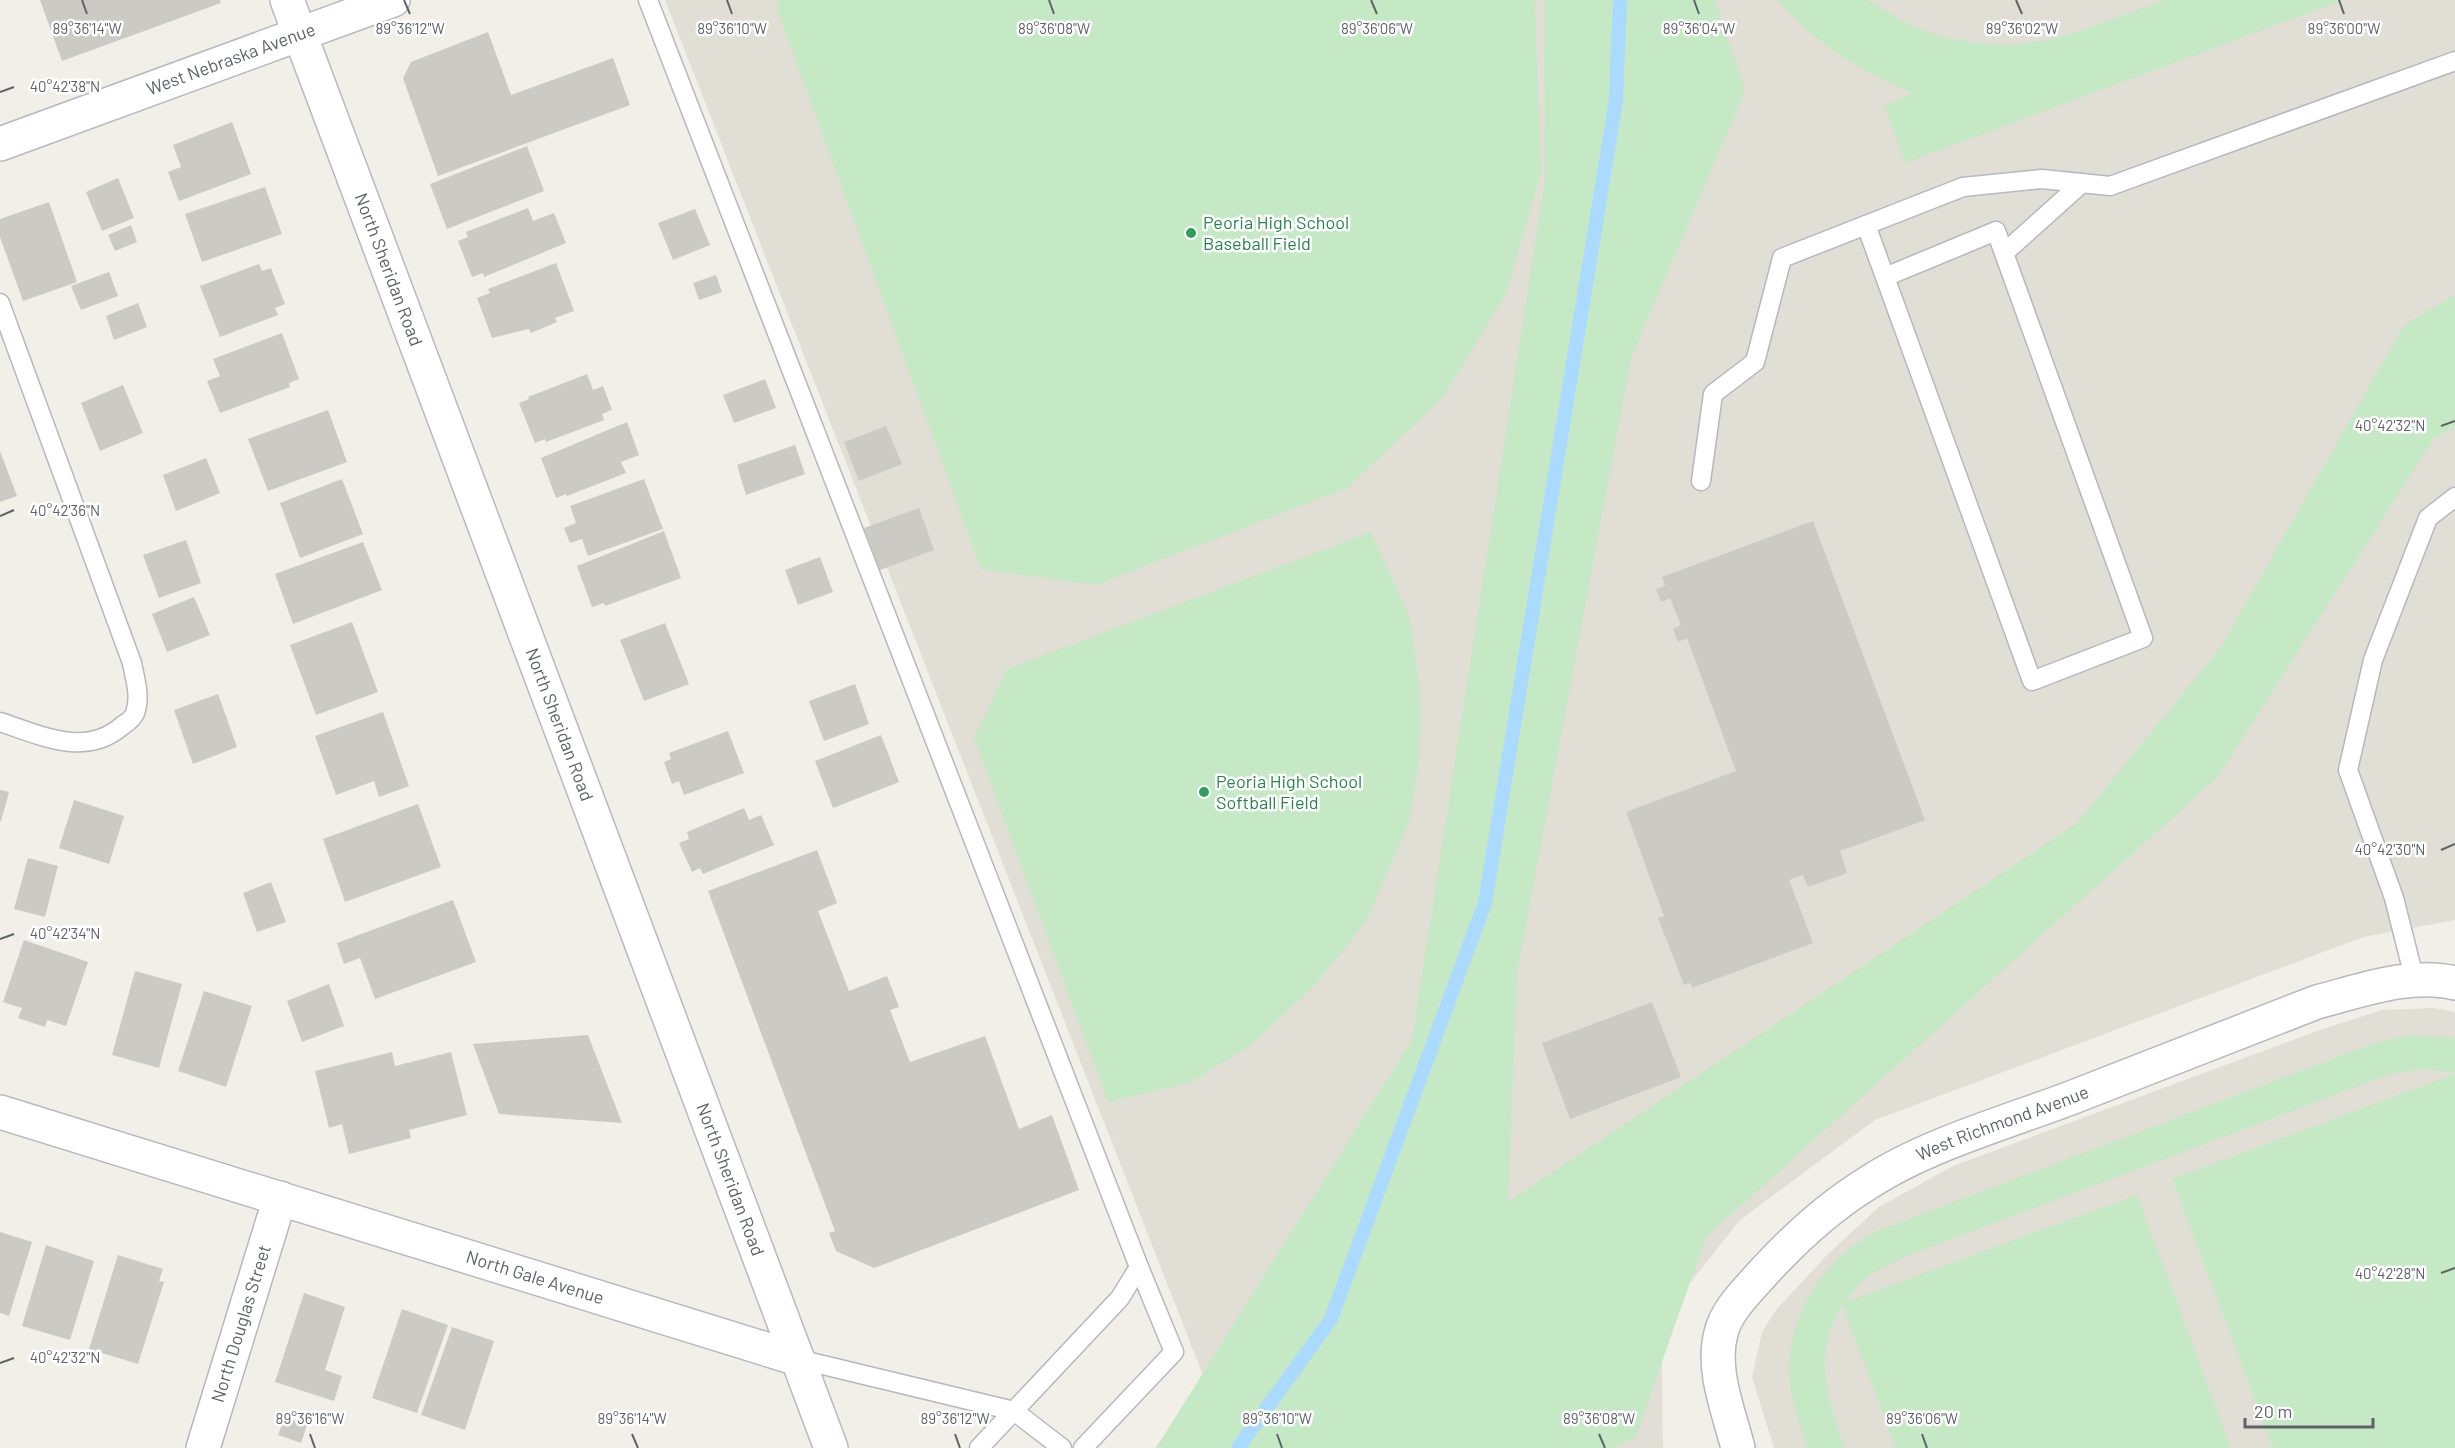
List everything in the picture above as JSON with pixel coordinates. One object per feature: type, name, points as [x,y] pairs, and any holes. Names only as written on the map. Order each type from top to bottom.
[{"type":"main road","name":"North Sheridan Road","points":[[286,0],[831,1448]]},
{"type":"main road","name":"West Nebraska Avenue","points":[[0,144],[393,0]]},
{"type":"main road","name":"West Richmond Avenue","points":[[1738,1448],[1720,1375],[1718,1355],[1721,1331],[1732,1310],[1795,1238],[1833,1206],[1869,1181],[1935,1150],[2295,1010],[2379,986],[2439,979],[2455,983]]},
{"type":"main road","name":"North Gale Avenue","points":[[0,1112],[798,1359]]},
{"type":"main road","name":"North Douglas Street","points":[[202,1448],[280,1198]]},
{"type":"lane","points":[[648,0],[1139,1268],[1174,1352],[1083,1448]]},
{"type":"lane","points":[[1701,481],[1713,394],[1755,362],[1782,258],[1963,187],[2042,179],[2110,186],[2455,61]]},
{"type":"lane","points":[[2004,253],[2082,183]]},
{"type":"lane","points":[[1866,225],[2032,681],[2143,638],[1996,231],[1885,277]]},
{"type":"lane","points":[[0,303],[132,663],[138,698],[134,716],[115,733],[90,742],[62,743],[0,722]]},
{"type":"lane","points":[[2415,981],[2394,898],[2348,770],[2373,660],[2385,628],[2428,518],[2455,496]]},
{"type":"lane","points":[[980,1448],[1120,1298],[1139,1268]]},
{"type":"lane","name":"North Gale Avenue","points":[[798,1359],[1014,1410],[1062,1448]]},
{"type":"shaded area","points":[[665,0],[2455,0],[2455,920],[2363,937],[1875,1120],[1740,1220],[1661,1319],[1663,1448],[1155,1448],[1208,1388]]},
{"type":"shaded area","points":[[2434,1008],[2455,1012],[2455,1448],[1774,1448],[1752,1377],[1762,1332],[1776,1310],[1827,1255],[1879,1207],[1953,1166],[2320,1030],[2382,1010]]},
{"type":"green space","name":"Peoria High School Baseball Field","points":[[779,0],[1535,0],[1541,172],[1506,294],[1443,397],[1347,488],[1096,585],[981,569],[776,7]]},
{"type":"green space","points":[[1544,0],[1715,0],[1745,91],[1631,358],[1517,973],[1508,1202],[2076,824],[2221,647],[2404,325],[2455,295],[2455,427],[2434,438],[2218,777],[1706,1237],[1635,1438],[1612,1448],[1156,1448],[1412,1040],[1545,179]]},
{"type":"green space","points":[[1777,0],[1868,0],[1906,23],[1940,36],[1975,43],[2012,45],[2048,40],[2083,30],[2165,0],[2343,0],[1905,163],[1884,105],[1913,93],[1874,75],[1839,55],[1792,16]]},
{"type":"green space","name":"Peoria High School Softball Field","points":[[1371,532],[1410,618],[1420,690],[1419,761],[1409,822],[1366,922],[1314,986],[1251,1045],[1189,1083],[1108,1102],[974,738],[1007,669]]},
{"type":"green space","points":[[2415,1035],[2455,1038],[2455,1073],[2425,1069],[2390,1074],[1904,1257],[1868,1276],[1843,1303],[2137,1195],[2231,1448],[1896,1448],[1842,1305],[1827,1341],[1825,1358],[1828,1394],[1845,1448],[1808,1448],[1795,1410],[1790,1386],[1789,1361],[1793,1337],[1800,1314],[1825,1273],[1841,1256],[1861,1241],[1882,1229],[2367,1046]]},
{"type":"green space","points":[[2455,1074],[2455,1448],[2273,1448],[2172,1179]]},
{"type":"building","points":[[40,0],[220,0],[221,3],[62,61]]},
{"type":"building","points":[[488,32],[511,95],[613,58],[630,105],[438,176],[403,78],[411,62]]},
{"type":"building","points":[[232,122],[251,174],[179,201],[168,172],[181,167],[173,145]]},
{"type":"building","points":[[527,146],[544,191],[447,229],[430,184]]},
{"type":"building","points":[[118,178],[134,218],[102,231],[86,192]]},
{"type":"building","points":[[265,187],[282,234],[202,262],[185,214]]},
{"type":"building","points":[[49,202],[77,282],[23,301],[0,237],[0,219]]},
{"type":"building","points":[[528,208],[533,221],[554,213],[566,243],[484,277],[483,273],[472,277],[458,241],[468,237],[466,232]]},
{"type":"building","points":[[695,209],[710,245],[673,260],[658,223]]},
{"type":"building","points":[[131,225],[137,242],[115,251],[108,235]]},
{"type":"building","points":[[556,263],[574,311],[555,318],[557,322],[531,333],[529,329],[492,338],[477,298],[490,293],[488,289]]},
{"type":"building","points":[[259,264],[262,271],[271,268],[285,304],[275,308],[278,315],[220,337],[200,286]]},
{"type":"building","points":[[109,272],[118,296],[81,310],[71,286]]},
{"type":"building","points":[[716,275],[722,292],[699,300],[693,283]]},
{"type":"building","points":[[138,303],[147,327],[114,340],[106,316]]},
{"type":"building","points":[[282,333],[299,379],[289,383],[290,387],[220,413],[207,381],[220,376],[213,359]]},
{"type":"building","points":[[587,374],[593,390],[603,386],[612,410],[602,414],[604,420],[546,442],[545,439],[535,443],[519,403],[529,399],[528,397]]},
{"type":"building","points":[[765,379],[776,408],[734,423],[723,395]]},
{"type":"building","points":[[123,385],[143,433],[100,451],[81,403]]},
{"type":"building","points":[[328,410],[347,462],[268,491],[248,439]]},
{"type":"building","points":[[627,422],[639,455],[621,462],[626,473],[567,496],[566,494],[556,498],[541,458]]},
{"type":"building","points":[[886,426],[902,464],[859,481],[844,442]]},
{"type":"building","points":[[795,445],[805,474],[746,495],[737,465]]},
{"type":"building","points":[[0,451],[17,496],[0,502]]},
{"type":"building","points":[[206,458],[220,493],[176,511],[163,475]]},
{"type":"building","points":[[342,479],[363,534],[300,558],[280,503]]},
{"type":"building","points":[[644,479],[663,529],[588,556],[582,539],[570,543],[564,528],[576,523],[570,506]]},
{"type":"building","points":[[919,508],[934,550],[880,570],[864,528]]},
{"type":"building","points":[[1813,521],[1925,820],[1840,851],[1847,873],[1808,887],[1803,875],[1789,880],[1813,943],[1692,988],[1691,983],[1684,985],[1658,918],[1664,916],[1626,812],[1736,771],[1687,638],[1678,642],[1673,629],[1681,625],[1670,598],[1661,602],[1656,589],[1665,586],[1662,577]]},
{"type":"building","points":[[664,531],[681,578],[605,606],[604,603],[592,607],[577,566]]},
{"type":"building","points":[[186,540],[201,583],[159,598],[143,555]]},
{"type":"building","points":[[363,542],[382,590],[293,624],[275,574]]},
{"type":"building","points":[[820,557],[833,592],[798,605],[785,570]]},
{"type":"building","points":[[194,597],[210,635],[167,652],[152,614]]},
{"type":"building","points":[[352,622],[378,692],[316,715],[290,645]]},
{"type":"building","points":[[665,623],[689,684],[644,701],[620,640]]},
{"type":"building","points":[[855,684],[869,724],[824,741],[809,701]]},
{"type":"building","points":[[218,694],[237,747],[193,764],[174,710]]},
{"type":"building","points":[[383,712],[409,786],[379,797],[374,781],[336,795],[315,736]]},
{"type":"building","points":[[728,731],[744,773],[684,795],[679,781],[672,784],[664,762],[671,759],[669,753]]},
{"type":"building","points":[[881,735],[899,782],[833,808],[815,761]]},
{"type":"building","points":[[0,790],[9,792],[1,821],[0,821]]},
{"type":"building","points":[[74,800],[124,816],[109,864],[59,848]]},
{"type":"building","points":[[418,804],[441,867],[345,902],[323,839]]},
{"type":"building","points":[[744,808],[749,820],[761,815],[774,845],[703,874],[700,868],[692,872],[679,843],[689,839],[687,832]]},
{"type":"building","points":[[817,850],[837,903],[818,911],[849,991],[887,976],[899,1007],[890,1010],[910,1062],[985,1036],[1019,1129],[1052,1115],[1079,1190],[874,1268],[836,1251],[829,1233],[835,1231],[708,891]]},
{"type":"building","points":[[28,858],[58,866],[45,917],[14,909]]},
{"type":"building","points":[[271,882],[286,922],[257,932],[243,893]]},
{"type":"building","points":[[453,900],[476,962],[375,999],[360,958],[344,964],[337,943]]},
{"type":"building","points":[[24,940],[88,962],[66,1026],[47,1020],[45,1027],[18,1018],[22,1008],[3,1002]]},
{"type":"building","points":[[135,971],[182,984],[159,1068],[112,1055]]},
{"type":"building","points":[[329,984],[344,1026],[302,1042],[287,1001]]},
{"type":"building","points":[[204,991],[252,1006],[226,1087],[178,1071]]},
{"type":"building","points":[[1652,1002],[1681,1077],[1570,1119],[1542,1043]]},
{"type":"building","points":[[588,1035],[622,1123],[499,1114],[473,1044]]},
{"type":"building","points":[[392,1052],[395,1066],[451,1052],[467,1115],[409,1130],[411,1138],[349,1154],[342,1124],[329,1128],[315,1071]]},
{"type":"building","points":[[0,1232],[32,1242],[9,1316],[0,1313]]},
{"type":"building","points":[[46,1245],[94,1261],[70,1340],[22,1326]]},
{"type":"building","points":[[118,1255],[163,1269],[159,1281],[164,1282],[138,1364],[89,1349]]},
{"type":"building","points":[[304,1293],[345,1307],[325,1370],[342,1376],[334,1401],[275,1382]]},
{"type":"building","points":[[402,1309],[448,1325],[417,1413],[372,1398]]},
{"type":"building","points":[[452,1327],[494,1341],[465,1430],[421,1415]]},
{"type":"building","points":[[285,1417],[307,1425],[301,1443],[278,1435]]},
{"type":"waterway","points":[[1238,1448],[1331,1319],[1485,903],[1616,100],[1620,0]]},
{"type":"place","name":"Peoria High School Baseball Field","points":[[1191,233]]},
{"type":"place","name":"Peoria High School Softball Field","points":[[1204,792]]}]
